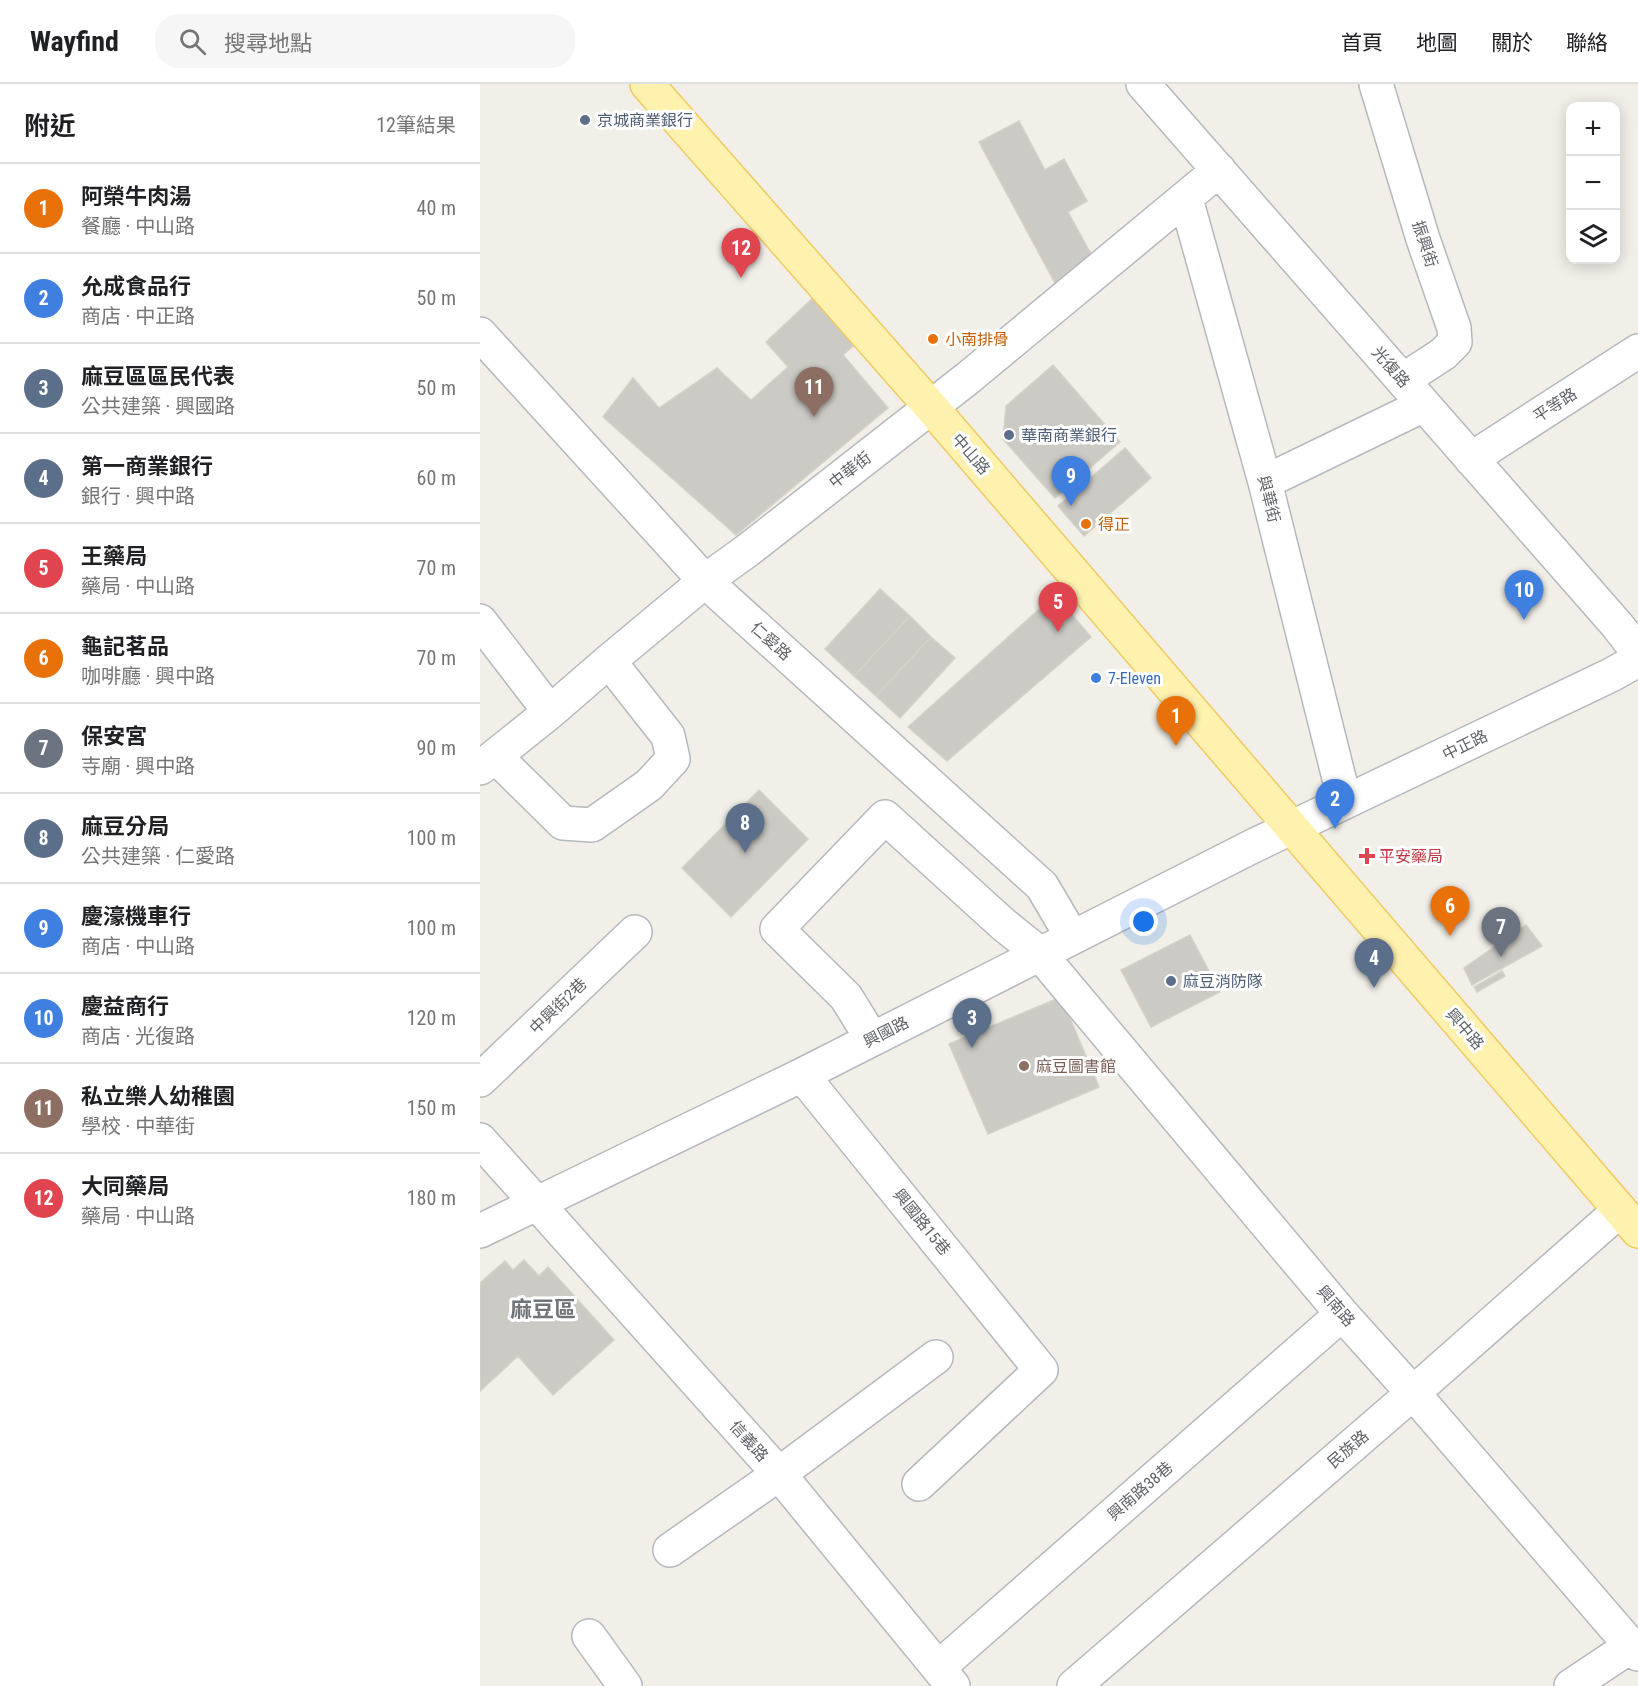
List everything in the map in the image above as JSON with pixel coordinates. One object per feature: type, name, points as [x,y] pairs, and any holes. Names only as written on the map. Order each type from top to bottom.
[{"type":"main road","name":"中山路","points":[[647,84],[931,407],[1291,828]]},
{"type":"main road","name":"興中路","points":[[1291,828],[1629,1221]]},
{"type":"street","name":"光復路","points":[[1143,84],[1617,625],[1638,652]]},
{"type":"street","name":"振興街","points":[[1376,84],[1423,239],[1454,328],[1455,342],[1443,354],[1403,380]]},
{"type":"street","name":"中華街","points":[[487,762],[705,581],[931,407],[1219,170]]},
{"type":"street","name":"與華街","points":[[1185,199],[1265,482],[1345,802]]},
{"type":"street","name":"仁愛路","points":[[480,334],[705,581],[1042,886],[1072,937]]},
{"type":"street","name":"平等路","points":[[1471,459],[1638,351]]},
{"type":"street","points":[[1265,482],[1424,405]]},
{"type":"street","points":[[480,621],[550,712]]},
{"type":"street","name":"中正路","points":[[1291,828],[1638,660]]},
{"type":"street","points":[[487,762],[563,823],[592,825],[649,785],[673,759],[668,736],[609,661]]},
{"type":"street","name":"興南路","points":[[872,1039],[846,997],[777,929],[885,817],[1039,954],[1342,1314],[1634,1650]]},
{"type":"street","name":"興國路","points":[[480,1231],[802,1075],[1291,828]]},
{"type":"street","name":"中興街2巷","points":[[480,1080],[635,932]]},
{"type":"street","name":"興國路15巷","points":[[802,1075],[1041,1370],[919,1484]]},
{"type":"street","name":"信義路","points":[[480,1140],[779,1474],[945,1677]]},
{"type":"street","name":"民族路","points":[[1074,1686],[1413,1394],[1629,1221]]},
{"type":"street","name":"興南路38巷","points":[[945,1677],[1342,1314]]},
{"type":"street","points":[[670,1550],[779,1474],[936,1357]]},
{"type":"street","points":[[589,1636],[625,1686]]},
{"type":"street","points":[[1571,1686],[1634,1650]]},
{"type":"building","points":[[1019,121],[1045,170],[1064,159],[1087,201],[1068,212],[1096,263],[1056,285],[979,142]]},
{"type":"building","points":[[816,295],[858,342],[843,355],[888,408],[736,535],[603,417],[633,378],[659,408],[717,368],[751,400],[788,367],[766,342]]},
{"type":"building","points":[[1053,365],[1120,442],[1055,498],[1003,439],[1006,406]]},
{"type":"building","points":[[1125,448],[1151,478],[1084,536],[1058,506]]},
{"type":"building","points":[[880,589],[910,616],[854,676],[825,649]]},
{"type":"building","points":[[1055,595],[1091,637],[947,761],[908,727]]},
{"type":"building","points":[[910,616],[931,637],[876,696],[854,676]]},
{"type":"building","points":[[931,637],[955,658],[900,718],[876,696]]},
{"type":"building","points":[[759,790],[808,839],[731,917],[682,868]]},
{"type":"building","points":[[1526,925],[1542,946],[1472,985],[1464,968]]},
{"type":"building","name":"麻豆消防隊","points":[[1190,935],[1220,992],[1151,1027],[1121,970]]},
{"type":"building","points":[[1502,971],[1505,976],[1477,992],[1474,987]]},
{"type":"building","name":"麻豆圖書館","points":[[1061,997],[1099,1087],[988,1134],[949,1044]]},
{"type":"building","points":[[524,1260],[539,1276],[548,1267],[614,1340],[553,1395],[518,1356],[480,1391],[480,1283],[505,1261],[513,1270]]},
{"type":"place","name":"京城商業銀行","points":[[585,120]]},
{"type":"place","name":"大同藥局","points":[[741,278]]},
{"type":"place","name":"小南排骨","points":[[933,339]]},
{"type":"place","name":"私立樂人幼稚園","points":[[814,417]]},
{"type":"place","name":"華南商業銀行","points":[[1009,435]]},
{"type":"place","name":"慶濠機車行","points":[[1071,506]]},
{"type":"place","name":"得正","points":[[1086,524]]},
{"type":"place","name":"慶益商行","points":[[1524,620]]},
{"type":"place","name":"王藥局","points":[[1058,632]]},
{"type":"place","name":"7-Eleven","points":[[1096,678]]},
{"type":"place","name":"阿榮牛肉湯","points":[[1176,746]]},
{"type":"place","name":"允成食品行","points":[[1335,829]]},
{"type":"place","name":"麻豆分局","points":[[745,853]]},
{"type":"place","name":"平安藥局","points":[[1367,856]]},
{"type":"place","name":"龜記茗品","points":[[1450,936]]},
{"type":"place","name":"保安宮","points":[[1501,957]]},
{"type":"place","name":"麻豆消防隊","points":[[1171,981]]},
{"type":"place","name":"第一商業銀行","points":[[1374,988]]},
{"type":"place","name":"麻豆區區民代表","points":[[972,1048]]},
{"type":"place","name":"麻豆圖書館","points":[[1024,1066]]},
{"type":"district","name":"麻豆區","points":[[543,1309]]}]
